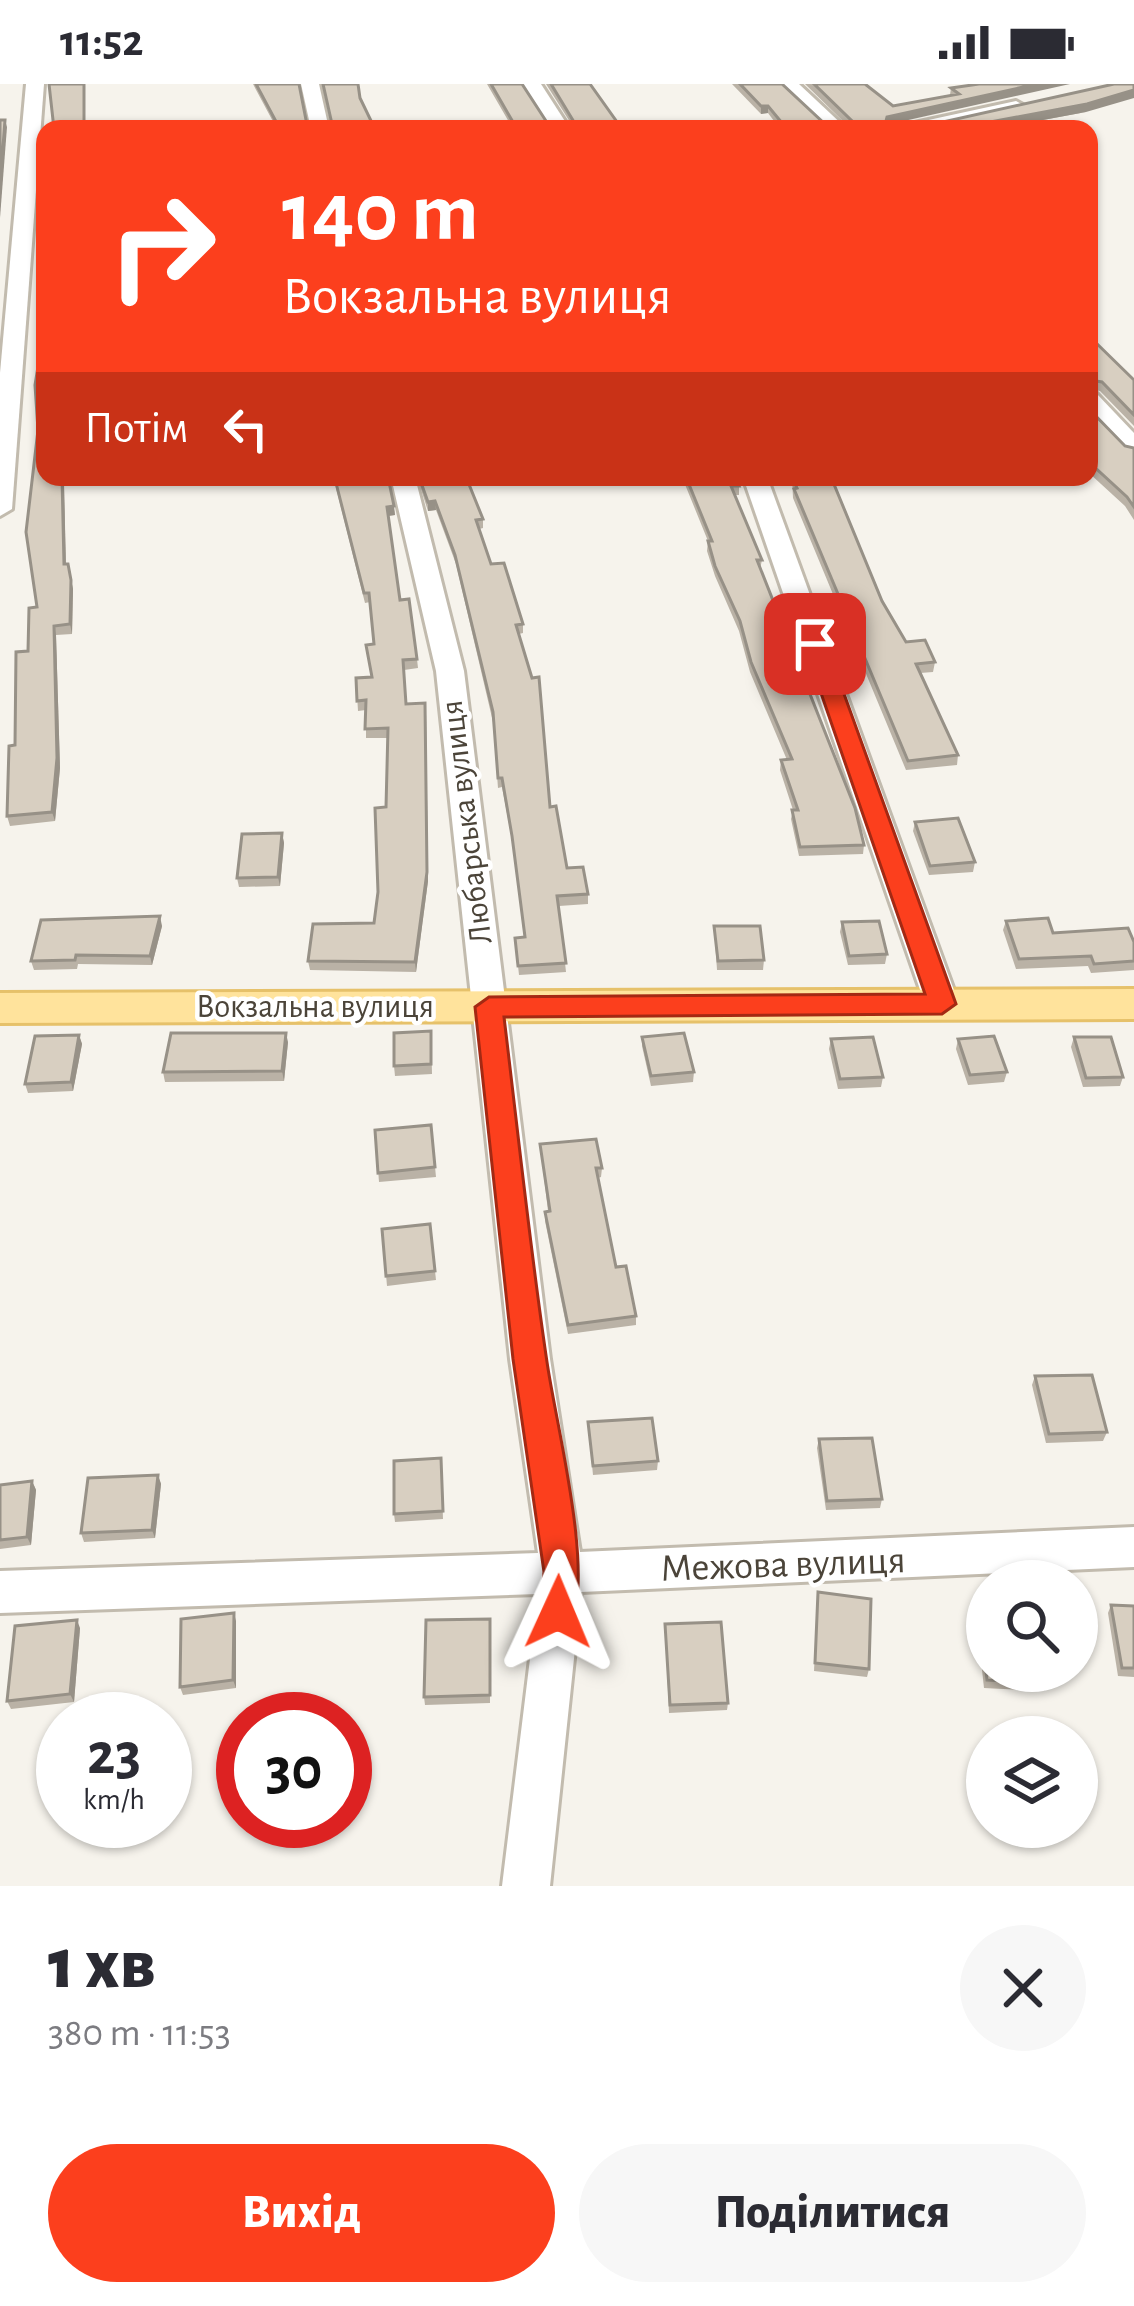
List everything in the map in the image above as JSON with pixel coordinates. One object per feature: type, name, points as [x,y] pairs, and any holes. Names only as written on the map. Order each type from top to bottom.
[{"type":"main road","name":"Вокзальна вулиця","points":[[0,1008],[1134,1004]]},
{"type":"street","points":[[0,508],[35,84]]},
{"type":"street","points":[[310,84],[318,120]]},
{"type":"street","points":[[532,84],[555,120]]},
{"type":"street","points":[[789,84],[828,120]]},
{"type":"street","points":[[942,120],[1033,102]]},
{"type":"street","points":[[0,211],[24,210]]},
{"type":"street","points":[[1122,420],[1134,447]]},
{"type":"street","name":"Любарська вулиця","points":[[405,486],[449,671],[530,1359],[562,1572],[526,1886]]},
{"type":"street","points":[[758,486],[942,1004]]},
{"type":"street","name":"Межова вулиця","points":[[0,1592],[874,1562],[1134,1547]]},
{"type":"building","points":[[49,84],[84,84],[84,120],[53,120]]},
{"type":"building","points":[[256,84],[299,84],[306,120],[275,120]]},
{"type":"building","points":[[323,84],[358,84],[371,120],[331,120]]},
{"type":"building","points":[[491,84],[522,84],[545,120],[512,120]]},
{"type":"building","points":[[551,84],[590,84],[616,120],[573,120]]},
{"type":"building","points":[[740,84],[782,84],[821,120],[780,120],[768,106],[761,106]]},
{"type":"building","points":[[814,84],[865,84],[893,106],[959,94],[951,88],[1037,84],[887,117],[851,120]]},
{"type":"building","points":[[1114,84],[1134,84],[1134,90],[1001,120],[952,120]]},
{"type":"building","points":[[0,120],[5,120],[0,186]]},
{"type":"building","points":[[1098,345],[1134,380],[1134,415],[1098,381]]},
{"type":"building","points":[[1098,418],[1125,446],[1134,448],[1134,507],[1098,470]]},
{"type":"building","points":[[36,447],[36,486],[62,486],[70,624],[54,626],[57,758],[52,812],[7,816],[9,746],[15,745],[16,652],[28,651],[29,608],[37,607],[26,532]]},
{"type":"building","points":[[337,486],[390,486],[394,506],[387,507],[400,600],[409,599],[417,659],[403,660],[406,704],[425,703],[427,872],[415,962],[308,961],[313,924],[374,923],[378,892],[375,808],[386,807],[388,728],[365,729],[366,700],[357,701],[356,678],[372,677],[366,645],[374,644],[369,593],[364,593]]},
{"type":"building","points":[[422,486],[470,486],[483,519],[476,520],[491,564],[504,563],[523,624],[516,625],[532,678],[539,677],[550,807],[556,806],[567,868],[583,867],[588,894],[557,896],[566,963],[518,966],[515,938],[525,937],[512,836],[502,778],[498,778],[493,712],[455,555],[435,501],[428,502]]},
{"type":"building","points":[[690,486],[731,486],[855,808],[864,845],[800,847],[792,810],[798,810],[781,760],[792,759],[715,566],[708,541],[712,541]]},
{"type":"building","points":[[835,486],[882,601],[906,642],[925,640],[935,662],[916,664],[958,755],[908,761],[797,488]]},
{"type":"building","points":[[958,818],[975,862],[930,866],[915,822]]},
{"type":"building","points":[[282,833],[278,877],[237,878],[242,834]]},
{"type":"building","points":[[160,916],[150,956],[76,955],[75,960],[31,961],[41,920]]},
{"type":"building","points":[[1048,918],[1053,933],[1128,928],[1134,961],[1094,964],[1091,956],[1019,959],[1006,921]]},
{"type":"building","points":[[879,921],[887,954],[849,956],[842,922]]},
{"type":"building","points":[[714,926],[760,926],[764,960],[718,961]]},
{"type":"building","points":[[431,1031],[431,1064],[394,1066],[394,1033]]},
{"type":"building","points":[[171,1033],[286,1033],[282,1071],[163,1072]]},
{"type":"building","points":[[684,1033],[694,1072],[651,1076],[642,1037]]},
{"type":"building","points":[[79,1035],[71,1082],[25,1084],[35,1036]]},
{"type":"building","points":[[994,1036],[1007,1072],[970,1075],[958,1039]]},
{"type":"building","points":[[873,1037],[883,1077],[840,1079],[831,1039]]},
{"type":"building","points":[[1074,1037],[1111,1037],[1123,1077],[1086,1078]]},
{"type":"building","points":[[431,1125],[435,1167],[378,1173],[375,1130]]},
{"type":"building","points":[[596,1139],[602,1168],[596,1168],[616,1267],[626,1266],[636,1316],[568,1325],[545,1212],[550,1211],[540,1144]]},
{"type":"building","points":[[430,1224],[435,1271],[386,1276],[382,1229]]},
{"type":"building","points":[[1092,1375],[1107,1432],[1049,1434],[1035,1376]]},
{"type":"building","points":[[652,1418],[658,1461],[593,1466],[588,1422]]},
{"type":"building","points":[[872,1438],[882,1499],[827,1501],[819,1439]]},
{"type":"building","points":[[441,1458],[443,1511],[394,1514],[394,1461]]},
{"type":"building","points":[[158,1475],[152,1530],[81,1533],[88,1478]]},
{"type":"building","points":[[32,1481],[27,1537],[0,1540],[0,1485]]},
{"type":"building","points":[[818,1592],[871,1599],[869,1669],[815,1663]]},
{"type":"building","points":[[1111,1605],[1134,1606],[1134,1668],[1122,1668]]},
{"type":"building","points":[[234,1613],[233,1680],[180,1687],[181,1619]]},
{"type":"building","points":[[490,1619],[490,1695],[424,1697],[426,1620]]},
{"type":"building","points":[[77,1620],[70,1692],[36,1692],[36,1698],[7,1701],[15,1626]]},
{"type":"building","points":[[721,1622],[728,1703],[670,1705],[665,1624]]},
{"type":"route","points":[[558,1612],[562,1572],[530,1359],[489,1007],[942,1004],[815,644]]}]
